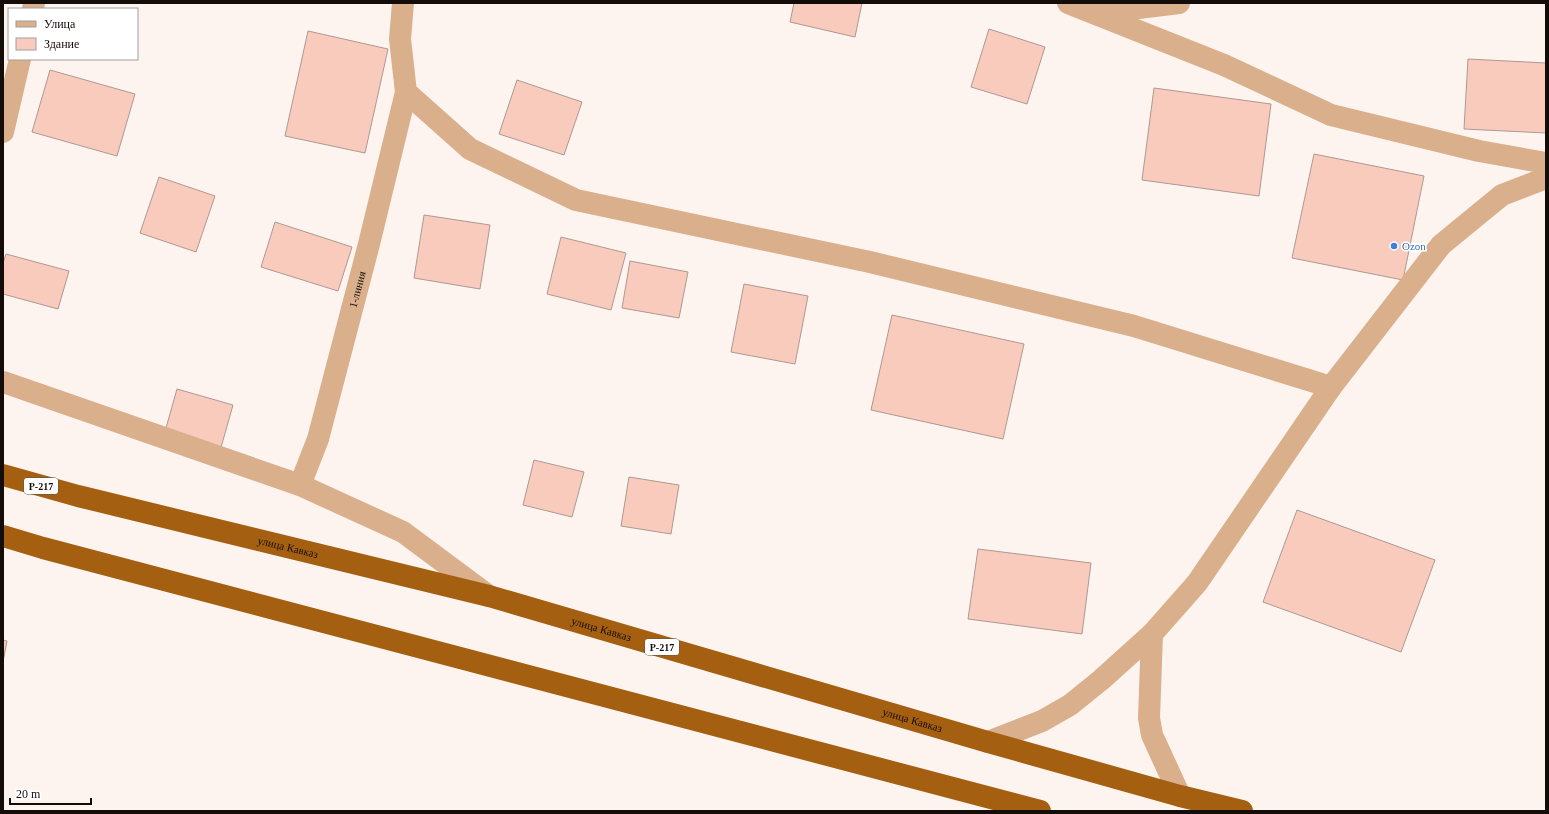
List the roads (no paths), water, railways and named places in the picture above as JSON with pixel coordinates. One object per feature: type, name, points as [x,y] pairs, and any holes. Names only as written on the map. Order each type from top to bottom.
[{"type":"highway","name":"улица Кавказ","points":[[3,475],[78,496],[489,596],[988,742],[1180,796],[1242,811]]},
{"type":"highway","points":[[3,536],[50,550],[1040,811]]},
{"type":"street","points":[[403,3],[400,39],[406,92],[470,149],[576,200],[870,262],[1134,326],[1331,387]]},
{"type":"street","points":[[1068,3],[1224,65],[1331,115],[1479,151],[1546,163]]},
{"type":"street","points":[[1096,14],[1179,3]]},
{"type":"street","points":[[3,132],[20,60]]},
{"type":"street","name":"1-линия","points":[[300,486],[318,439],[369,244],[406,92]]},
{"type":"street","points":[[988,742],[1042,721],[1070,706],[1152,634],[1197,583],[1331,387],[1441,245],[1502,195],[1546,178]]},
{"type":"street","points":[[3,382],[300,486],[403,532],[489,596]]},
{"type":"street","points":[[1152,634],[1149,718],[1152,735],[1180,796]]},
{"type":"place","name":"Ozon","points":[[1394,246]]}]
